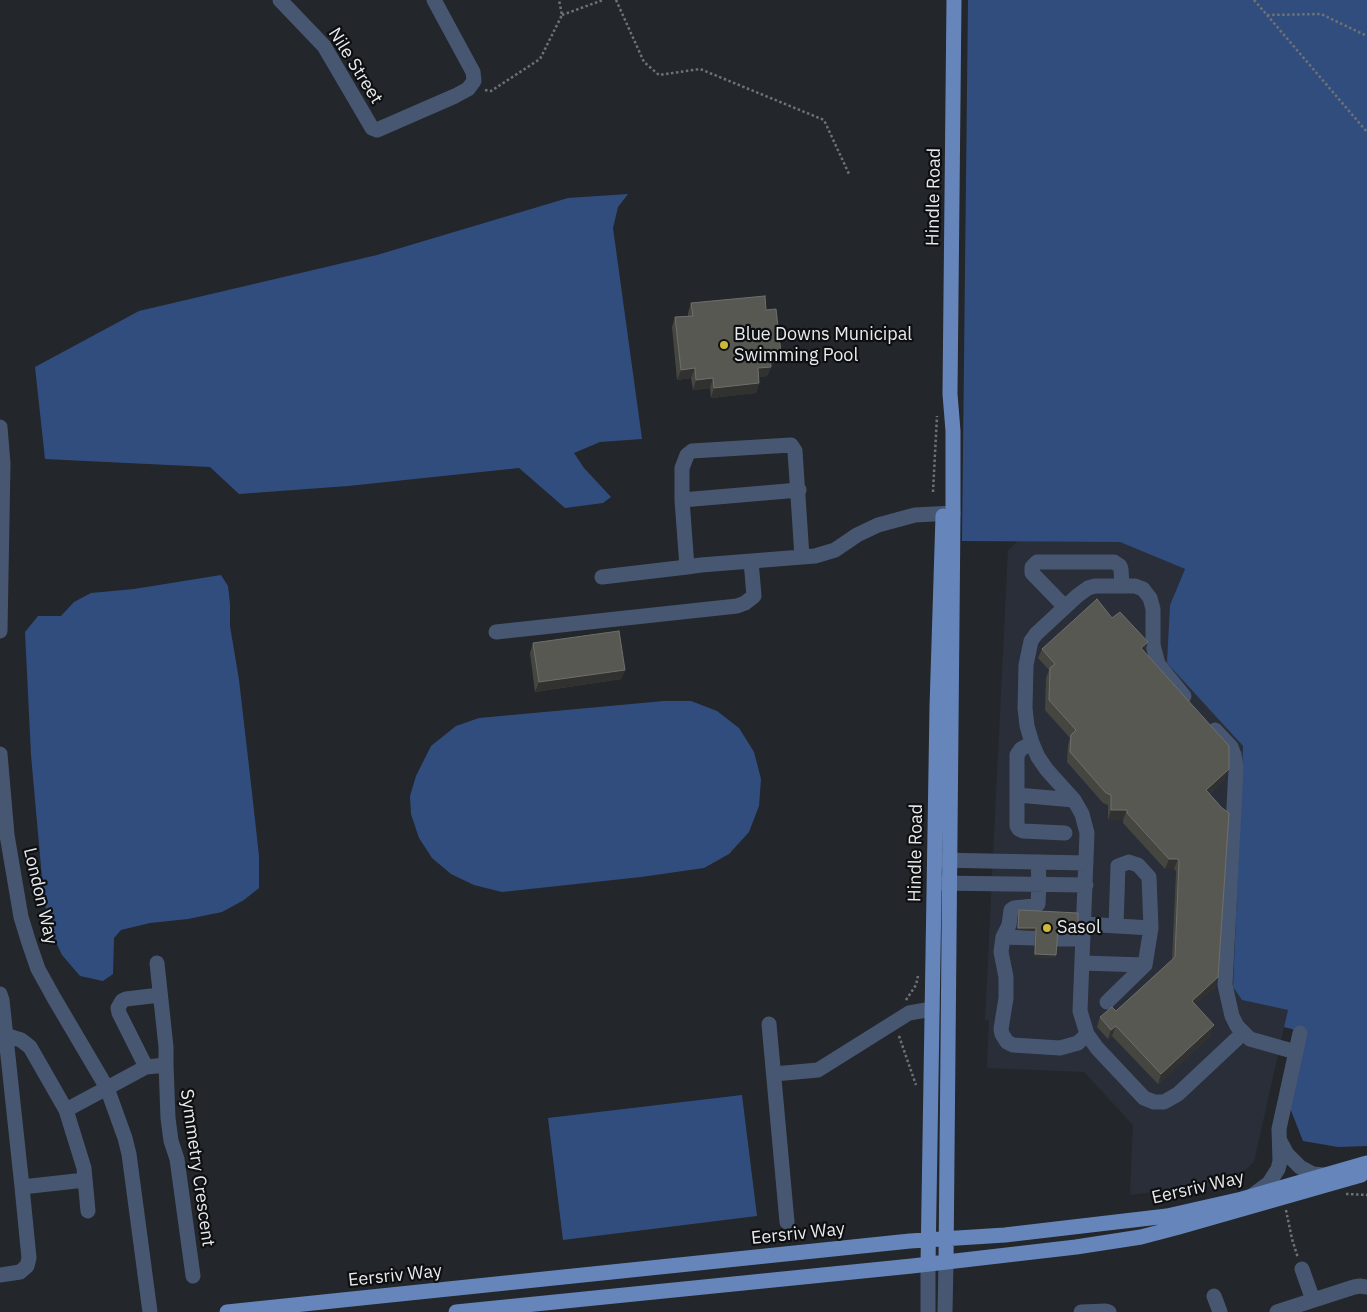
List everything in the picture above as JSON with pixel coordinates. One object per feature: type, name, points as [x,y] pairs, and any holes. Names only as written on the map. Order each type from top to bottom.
[{"type":"main road","name":"Hindle Road","points":[[946,1262],[942,883],[934,860],[953,431],[950,394],[954,0]]},
{"type":"main road","name":"Hindle Road","points":[[928,1264],[932,1009],[942,883],[950,860],[948,513]]},
{"type":"main road","name":"Eersriv Way","points":[[227,1312],[929,1239],[1005,1235],[1167,1216],[1253,1196],[1367,1163]]},
{"type":"main road","name":"Eersriv Way","points":[[456,1312],[1076,1247],[1141,1236],[1221,1216],[1367,1173]]},
{"type":"street","name":"Nile Street","points":[[280,0],[324,46],[372,128],[377,130],[470,88]]},
{"type":"street","points":[[434,0],[473,72],[474,81],[470,88]]},
{"type":"street","points":[[0,427],[3,463],[0,630]]},
{"type":"street","points":[[688,567],[682,500],[682,468],[687,455],[692,451],[791,445],[795,450],[799,490],[802,557]]},
{"type":"street","points":[[682,500],[799,490]]},
{"type":"street","points":[[602,577],[688,567],[815,556],[835,550],[857,535],[878,525],[906,517],[948,513]]},
{"type":"street","points":[[496,632],[737,606],[746,603],[754,596],[751,561]]},
{"type":"street","points":[[1065,607],[1032,573],[1032,566],[1037,562],[1114,562],[1121,569],[1122,586]]},
{"type":"street","points":[[1191,704],[1158,664],[1154,645],[1153,609],[1150,598],[1143,589],[1135,586],[1095,586],[1088,588],[1065,607],[1031,641],[1026,665],[1025,708],[1027,726],[1038,757],[1074,800],[1082,814],[1087,832],[1080,1011],[1087,1034],[1097,1048],[1144,1098],[1154,1102],[1164,1102],[1178,1094],[1243,1033]]},
{"type":"street","points":[[1204,718],[1231,747],[1235,762],[1225,985],[1232,1016],[1243,1033],[1250,1039],[1262,1044],[1296,1052]]},
{"type":"street","points":[[1032,743],[1018,752],[1017,826],[1019,829],[1030,832],[1065,833]]},
{"type":"street","name":"London Way","points":[[0,754],[4,836],[21,917],[38,969],[112,1086],[129,1154],[150,1312]]},
{"type":"street","points":[[1017,795],[1074,800]]},
{"type":"street","points":[[934,860],[1086,863]]},
{"type":"street","points":[[1038,862],[1038,904],[1011,910],[1009,925],[1003,937],[1001,952],[1006,977],[1006,998],[1001,1030],[1003,1038],[1013,1045],[1060,1048],[1078,1043],[1087,1034]]},
{"type":"street","points":[[1107,1002],[1145,965],[1151,928],[1149,877],[1138,865],[1129,862],[1118,866],[1116,926]]},
{"type":"street","points":[[942,883],[1086,885]]},
{"type":"street","points":[[1056,939],[1116,926],[1151,928]]},
{"type":"street","points":[[1003,937],[1034,938]]},
{"type":"street","name":"Symmetry Crescent","points":[[157,963],[166,1065],[168,1118],[193,1276]]},
{"type":"street","points":[[1082,963],[1145,965]]},
{"type":"street","points":[[0,994],[29,1258],[25,1268],[17,1273],[0,1275]]},
{"type":"street","points":[[146,1067],[119,1014],[119,1006],[123,1000],[160,995]]},
{"type":"street","points":[[774,1074],[818,1070],[909,1013],[932,1009]]},
{"type":"street","points":[[769,1024],[787,1222]]},
{"type":"street","points":[[1253,1196],[1275,1176],[1280,1161],[1279,1129],[1300,1033]]},
{"type":"street","points":[[5,1035],[21,1040],[30,1047],[66,1110],[82,1161],[88,1211]]},
{"type":"street","points":[[66,1110],[146,1067],[166,1065]]},
{"type":"street","points":[[1280,1140],[1287,1154],[1300,1167],[1313,1174],[1324,1175]]},
{"type":"street","points":[[22,1187],[85,1180]]},
{"type":"street","name":"Hindle Road","points":[[945,1312],[946,1262]]},
{"type":"street","name":"Hindle Road","points":[[928,1264],[928,1312]]},
{"type":"street","points":[[1302,1269],[1313,1300]]},
{"type":"street","points":[[1277,1312],[1360,1286],[1367,1288]]},
{"type":"street","points":[[1214,1296],[1220,1312]]},
{"type":"street","points":[[1081,1312],[1106,1310],[1109,1312]]},
{"type":"path","points":[[470,88],[491,91],[540,59],[562,15],[559,0]]},
{"type":"path","points":[[562,15],[604,0]]},
{"type":"path","points":[[616,0],[644,62],[659,75],[700,69],[824,120],[850,174]]},
{"type":"path","points":[[1254,0],[1367,132]]},
{"type":"path","points":[[1267,16],[1321,14],[1367,36]]},
{"type":"path","points":[[1284,1204],[1292,1239],[1302,1269]]},
{"type":"shaded area","points":[[968,0],[1367,0],[1367,1146],[1338,1147],[1303,1141],[1290,1108],[1307,1033],[1284,1027],[1288,1010],[1242,1000],[1233,987],[1243,746],[1167,663],[1170,605],[1185,569],[1120,542],[962,541]]},
{"type":"shaded area","points":[[628,194],[618,207],[613,228],[642,439],[600,442],[574,453],[584,468],[611,497],[603,503],[565,508],[519,468],[348,486],[239,494],[210,467],[45,459],[35,367],[139,311],[377,255],[568,198]]},
{"type":"shaded area","points":[[1018,541],[1120,542],[1185,569],[1170,605],[1168,663],[1243,746],[1233,987],[1242,1000],[1288,1010],[1254,1162],[1230,1183],[1130,1195],[1133,1125],[1084,1072],[987,1068],[989,1021],[985,1020],[1008,550]]},
{"type":"shaded area","points":[[221,575],[228,586],[230,626],[239,680],[259,856],[259,888],[244,900],[222,912],[188,919],[150,923],[121,930],[114,938],[113,974],[103,981],[80,976],[62,955],[48,925],[31,755],[25,632],[38,616],[61,616],[74,602],[91,593],[134,589]]},
{"type":"shaded area","points":[[664,701],[691,701],[717,711],[739,728],[754,752],[761,779],[759,806],[749,832],[729,854],[704,868],[641,877],[502,892],[474,885],[451,874],[432,858],[419,838],[411,814],[410,796],[416,776],[431,746],[456,726],[479,718]]},
{"type":"shaded area","points":[[742,1095],[757,1216],[563,1240],[548,1118]]},
{"type":"building","name":"Blue Downs Municipal Swimming Pool","points":[[765,296],[766,310],[776,309],[781,353],[770,354],[771,367],[758,368],[759,383],[714,388],[713,378],[696,380],[695,368],[681,370],[675,317],[693,316],[691,303]]},
{"type":"building","points":[[1097,599],[1112,618],[1120,612],[1148,642],[1141,648],[1229,746],[1229,769],[1206,790],[1229,813],[1218,977],[1192,1001],[1214,1025],[1161,1074],[1116,1026],[1111,1030],[1100,1017],[1112,1007],[1116,1011],[1175,957],[1179,861],[1178,859],[1169,859],[1127,813],[1127,810],[1111,810],[1111,795],[1106,793],[1070,752],[1071,735],[1076,730],[1049,700],[1050,668],[1055,664],[1042,649]]},
{"type":"building","points":[[619,631],[625,670],[539,682],[533,643]]},
{"type":"building","points":[[1019,910],[1078,913],[1078,930],[1058,929],[1056,955],[1035,954],[1036,928],[1018,928]]},
{"type":"place","name":"Blue Downs Municipal Swimming Pool","points":[[724,345]]},
{"type":"place","name":"Sasol","points":[[1047,928]]}]
